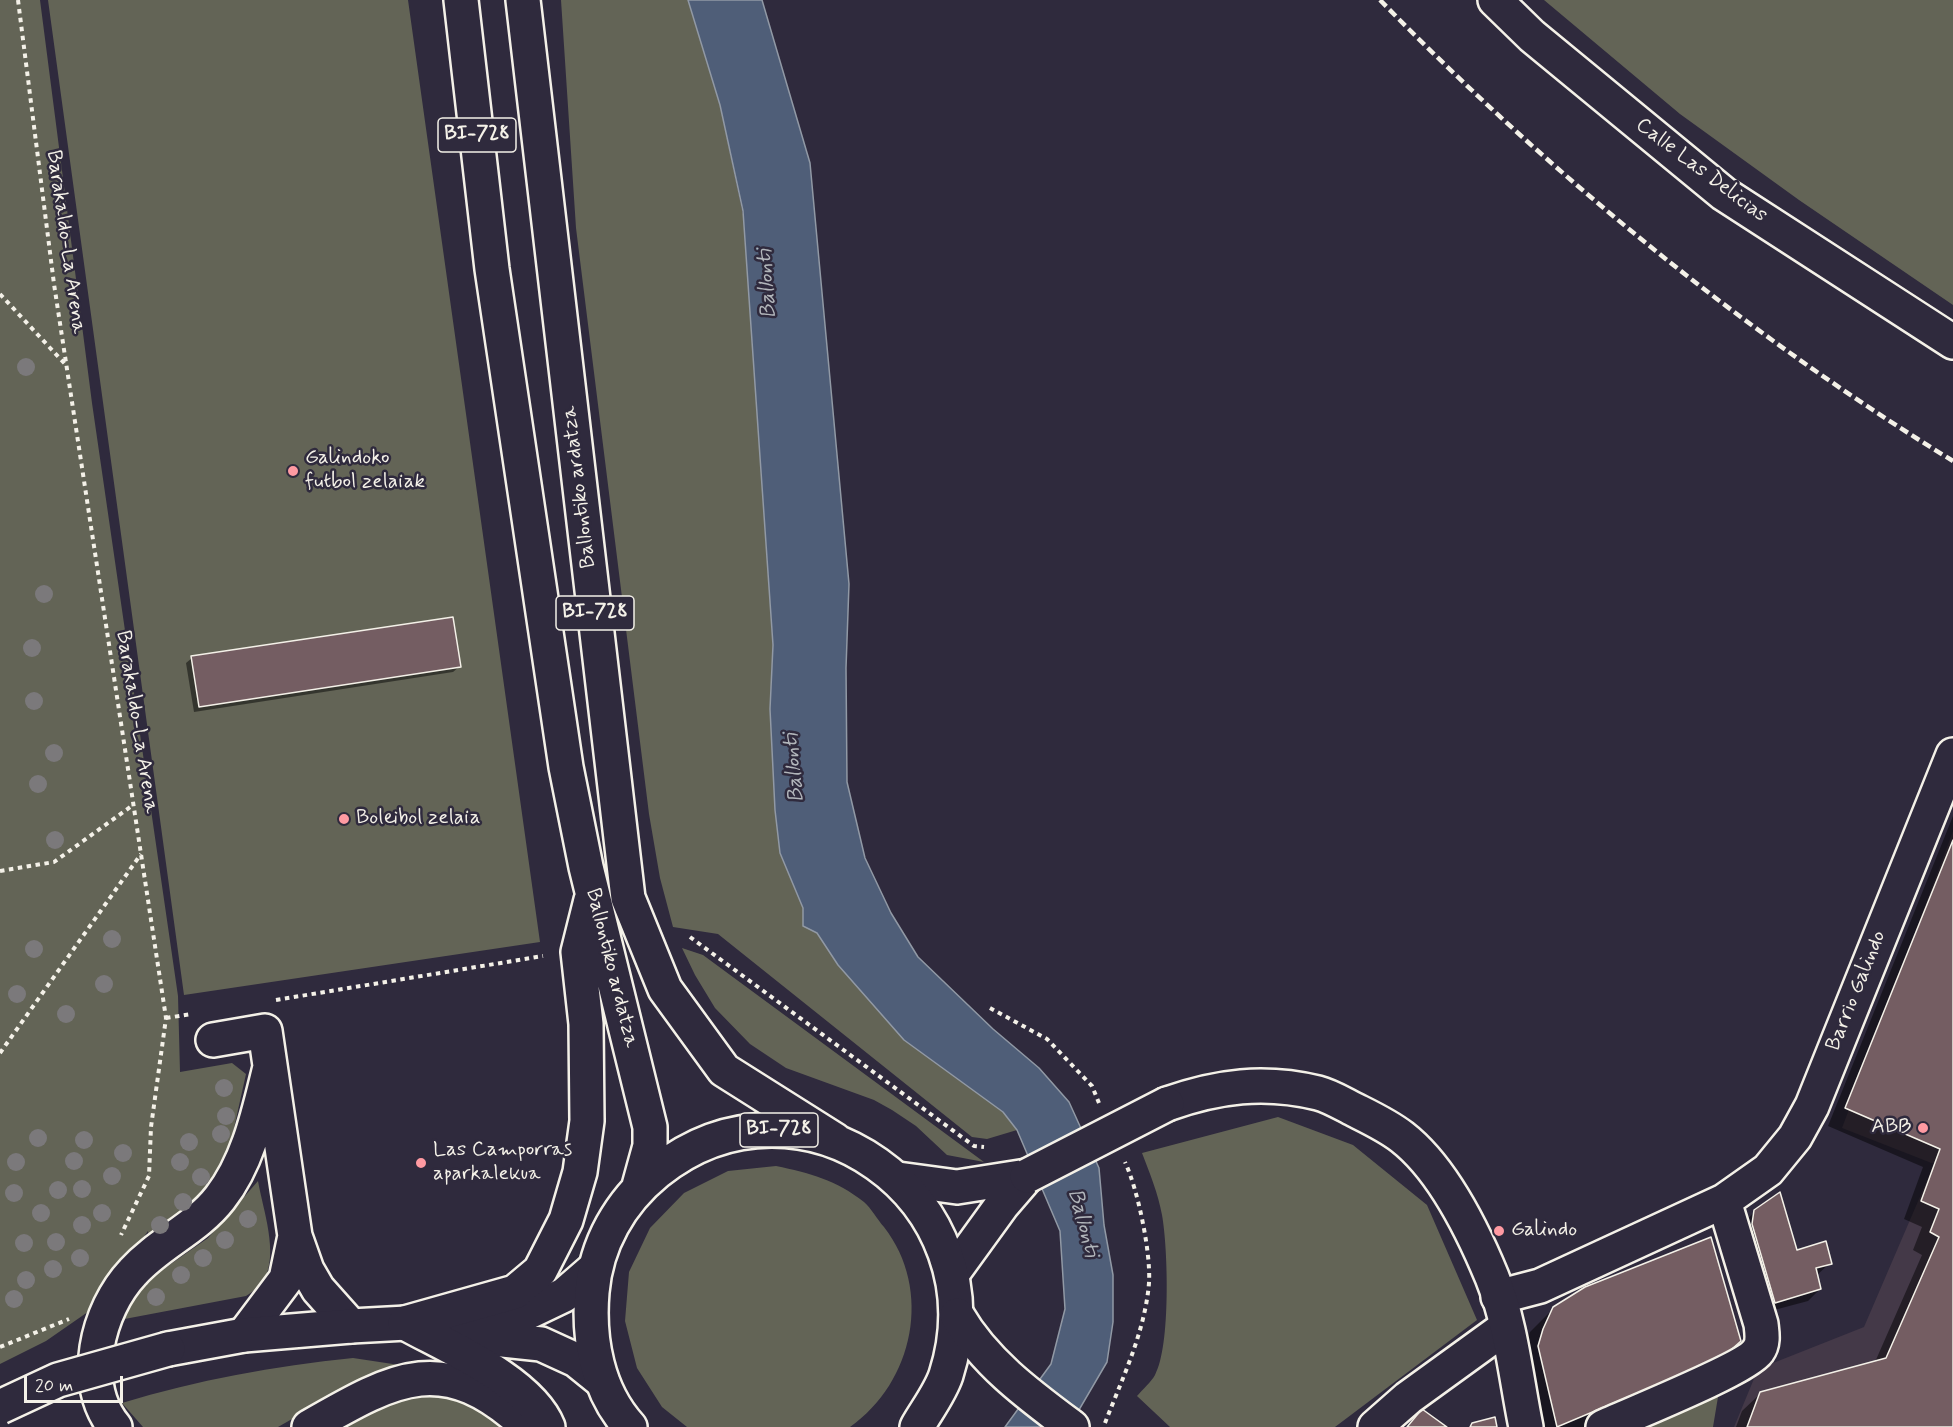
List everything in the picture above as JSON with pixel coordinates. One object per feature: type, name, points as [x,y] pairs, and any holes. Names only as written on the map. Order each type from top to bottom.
[{"type":"main road","name":"Ballontiko ardatza","points":[[461,0],[492,269],[539,574],[558,718],[579,840],[650,1127],[650,1146],[639,1186]]},
{"type":"main road","name":"Ballontiko ardatza","points":[[523,0],[628,898],[664,989],[724,1070],[835,1140]]},
{"type":"main road","name":"Calle Las Delicias","points":[[1495,0],[1532,36],[1724,194],[1953,342]]},
{"type":"main road","name":"Barrio Galindo","points":[[1375,1427],[1502,1312],[1540,1286],[1724,1201],[1768,1170],[1795,1137],[1812,1106],[1953,755]]},
{"type":"main road","points":[[405,1323],[515,1293],[540,1271],[566,1220],[580,1172],[587,1121],[586,1024],[578,952],[592,896]]},
{"type":"main road","points":[[207,1026],[265,1030],[295,1236],[318,1289],[351,1326]]},
{"type":"main road","points":[[115,1427],[98,1398],[94,1373],[97,1349],[114,1298],[133,1272],[171,1240],[200,1222],[221,1197],[240,1166],[270,1067]]},
{"type":"main road","points":[[898,1179],[957,1187],[1027,1176],[1167,1104],[1205,1091],[1260,1084],[1320,1093],[1376,1120],[1403,1137],[1425,1160],[1462,1212],[1492,1278],[1502,1312],[1526,1427]]},
{"type":"main road","name":"BI-728","points":[[623,1423],[602,1382],[589,1326],[594,1269],[611,1224],[639,1186],[681,1153],[730,1134],[783,1129],[835,1140],[868,1156],[898,1179],[923,1207],[941,1239],[952,1274],[957,1315],[946,1376],[917,1427]]},
{"type":"main road","points":[[952,1274],[1002,1204],[1027,1176]]},
{"type":"main road","points":[[1603,1427],[1736,1367],[1758,1351],[1763,1339],[1761,1324],[1724,1201]]},
{"type":"main road","points":[[244,1335],[286,1280],[295,1236]]},
{"type":"main road","points":[[0,1407],[58,1380],[168,1349],[244,1335],[351,1326],[518,1317],[564,1295],[594,1269]]},
{"type":"main road","points":[[957,1315],[971,1340],[1024,1391],[1072,1427]]},
{"type":"main road","points":[[405,1323],[468,1337],[541,1344],[576,1360],[602,1382]]},
{"type":"main road","points":[[405,1323],[475,1360],[506,1380],[525,1397],[548,1427]]},
{"type":"main road","points":[[309,1427],[358,1398],[396,1382],[429,1377],[469,1385],[506,1407],[528,1427]]},
{"type":"path","name":"Barakaldo-La Arena","points":[[18,0],[66,365],[166,1018],[151,1127],[149,1176],[117,1242]]},
{"type":"path","points":[[0,294],[66,365]]},
{"type":"path","points":[[0,871],[54,862],[134,805]]},
{"type":"path","points":[[0,1053],[141,854]]},
{"type":"path","points":[[690,937],[974,1146],[994,1148]]},
{"type":"path","points":[[272,1000],[543,956]]},
{"type":"path","points":[[990,1008],[1047,1040],[1092,1086],[1101,1108]]},
{"type":"path","points":[[166,1018],[207,1026]]},
{"type":"path","points":[[1104,1427],[1138,1337],[1149,1283],[1143,1225],[1130,1173],[1120,1151]]},
{"type":"path","points":[[0,1347],[72,1318],[69,1326]]},
{"type":"shaded area","name":"ABB","points":[[1953,831],[1953,1427],[1734,1427],[1758,1369],[1864,1327],[1934,1164],[1842,1128]]},
{"type":"green space","points":[[0,0],[40,0],[92,403],[178,996],[180,1072],[232,1063],[246,1074],[226,1164],[203,1200],[149,1243],[148,1231],[95,1307],[46,1341],[0,1364]]},
{"type":"green space","name":"Galindoko futbol zelaiak","points":[[48,0],[408,0],[540,942],[184,995]]},
{"type":"green space","points":[[561,0],[688,0],[720,105],[744,219],[773,645],[770,709],[780,853],[803,908],[803,926],[817,933],[838,965],[958,1076],[1003,1112],[1017,1130],[987,1139],[972,1137],[718,934],[673,927],[660,878],[649,814],[576,228]]},
{"type":"green space","points":[[1544,0],[1953,0],[1953,305],[1799,200],[1680,114]]},
{"type":"green space","points":[[682,948],[703,955],[984,1162],[947,1155],[916,1126],[892,1110],[874,1100],[786,1068],[750,1044],[715,1008]]},
{"type":"green space","points":[[1278,1117],[1353,1145],[1427,1205],[1477,1320],[1335,1427],[1170,1427],[1137,1396],[1155,1375],[1160,1361],[1164,1342],[1167,1296],[1166,1250],[1162,1215],[1142,1153]]},
{"type":"green space","points":[[776,1166],[811,1175],[854,1194],[869,1207],[884,1227],[899,1252],[908,1278],[912,1306],[909,1334],[902,1361],[889,1386],[872,1408],[850,1427],[687,1427],[662,1407],[637,1368],[625,1321],[629,1272],[650,1228],[684,1193],[728,1171]]},
{"type":"green space","points":[[258,1181],[270,1244],[268,1269],[259,1287],[246,1296],[114,1321],[135,1289],[208,1238]]},
{"type":"green space","points":[[353,1358],[406,1366],[371,1374],[278,1427],[143,1427],[122,1403],[179,1387],[236,1375]]},
{"type":"green space","points":[[420,1389],[458,1393],[509,1427],[336,1427]]},
{"type":"green space","points":[[1719,1391],[1713,1427],[1636,1427]]},
{"type":"water","name":"Ballonti","points":[[688,0],[762,0],[810,163],[849,584],[846,668],[847,782],[865,858],[891,913],[918,957],[993,1029],[1039,1068],[1069,1102],[1099,1168],[1104,1225],[1113,1275],[1113,1322],[1107,1362],[1069,1427],[1005,1427],[1051,1364],[1065,1309],[1060,1231],[1017,1130],[1003,1112],[904,1040],[838,965],[817,933],[803,926],[803,908],[780,853],[775,810],[770,709],[773,645],[743,211],[720,105]]},
{"type":"building","points":[[453,617],[461,667],[199,707],[191,656]]},
{"type":"building","name":"ABB","points":[[1953,840],[1953,1427],[1747,1427],[1760,1392],[1886,1358],[1939,1237],[1930,1232],[1939,1209],[1921,1201],[1940,1149],[1845,1108]]},
{"type":"building","points":[[1780,1192],[1797,1250],[1826,1241],[1832,1264],[1816,1268],[1821,1289],[1775,1303],[1752,1224],[1754,1210]]},
{"type":"building","points":[[1711,1237],[1741,1341],[1723,1357],[1557,1427],[1538,1346],[1553,1307],[1585,1287]]},
{"type":"building","points":[[1422,1409],[1447,1427],[1407,1427]]},
{"type":"building","points":[[1495,1417],[1497,1427],[1470,1427],[1472,1423]]},
{"type":"railway","points":[[1380,0],[1512,128],[1652,248],[1799,360],[1875,412],[1953,461]]},
{"type":"place","name":"Galindoko futbol zelaiak","points":[[293,471]]},
{"type":"place","name":"Boleibol zelaia","points":[[344,819]]},
{"type":"place","name":"ABB","points":[[1923,1128]]},
{"type":"place","name":"Las Camporras aparkalekua","points":[[421,1163]]},
{"type":"place","name":"Galindo","points":[[1499,1231]]}]
